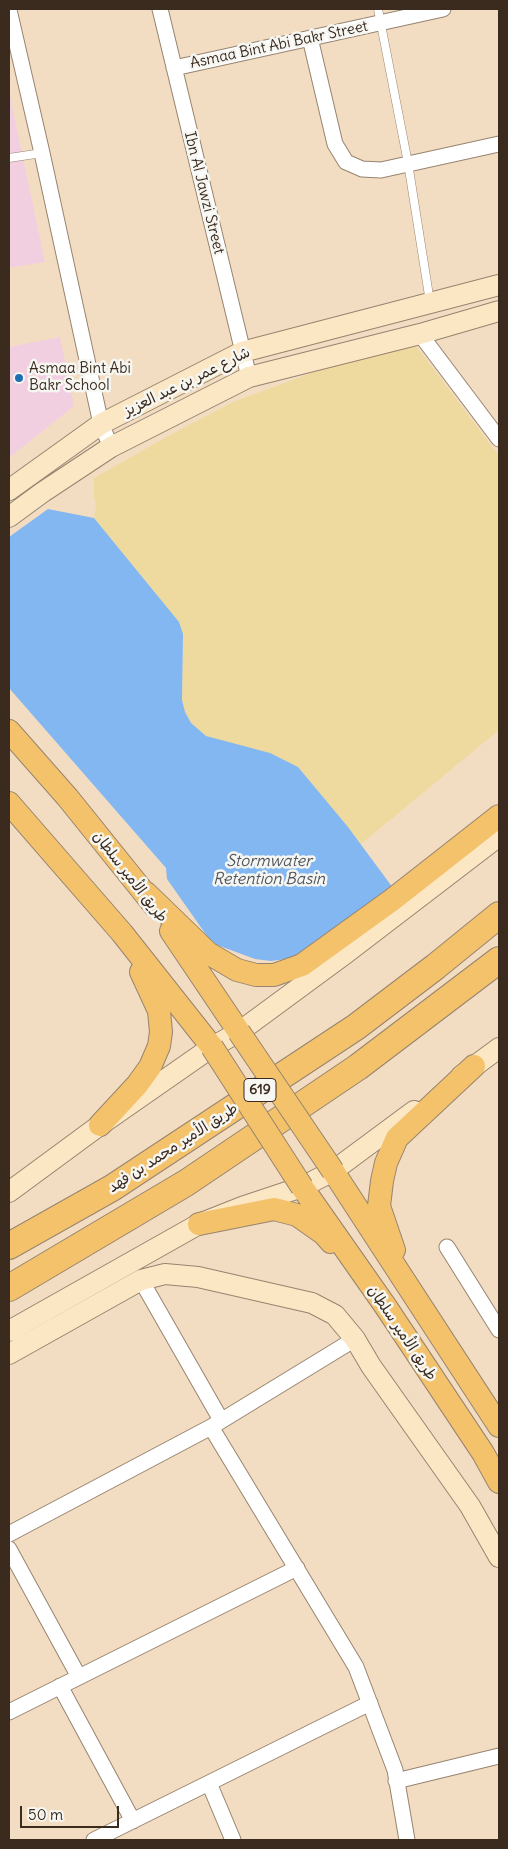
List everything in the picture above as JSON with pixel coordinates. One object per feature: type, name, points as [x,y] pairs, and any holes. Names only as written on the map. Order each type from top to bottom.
[{"type":"highway","name":"طريق الأمير محمد بن فهد","points":[[9,1246],[112,1188],[356,1027],[499,915]]},
{"type":"highway","name":"619","points":[[9,1288],[194,1177],[358,1067],[499,960]]},
{"type":"main road","name":"طريق الأمير سلطان","points":[[9,731],[68,798],[146,893],[333,1171],[499,1426]]},
{"type":"main road","points":[[9,803],[122,933],[212,1047]]},
{"type":"main road","points":[[146,893],[208,953],[237,970],[256,975],[274,975],[302,965],[392,900],[499,816]]},
{"type":"main road","points":[[100,1125],[138,1085],[150,1067],[159,1046],[162,1032],[159,1011],[122,933]]},
{"type":"main road","name":"طريق الأمير سلطان","points":[[212,1047],[302,1187],[483,1453],[499,1482]]},
{"type":"main road","points":[[424,1312],[393,1248],[384,1223],[379,1206],[382,1181],[386,1163],[397,1138],[474,1066]]},
{"type":"main road","points":[[199,1224],[274,1210],[297,1215],[324,1234],[386,1308]]},
{"type":"street","name":"Ibn Al Jawzi Street","points":[[160,9],[249,377]]},
{"type":"street","name":"Asmaa Bint Abi Bakr Street","points":[[174,68],[310,38],[379,16],[443,9]]},
{"type":"street","points":[[9,10],[101,424],[110,447]]},
{"type":"street","points":[[310,38],[335,144],[346,162],[362,169],[381,170],[499,144]]},
{"type":"street","points":[[9,517],[110,447],[249,377],[420,334],[499,311],[497,285]]},
{"type":"street","name":"شارع عمر بن عبد العزيز","points":[[9,490],[101,424],[242,352],[497,285]]},
{"type":"street","points":[[420,334],[499,439]]},
{"type":"street","points":[[9,1192],[100,1125],[212,1047],[239,1032],[346,954],[499,836]]},
{"type":"street","points":[[9,1330],[199,1224],[302,1187],[333,1171],[499,1048]]},
{"type":"street","points":[[447,1247],[499,1330]]},
{"type":"street","points":[[9,1354],[141,1280],[165,1274],[198,1277],[312,1303],[335,1315],[355,1339],[371,1366],[470,1506],[499,1557]]},
{"type":"street","points":[[141,1280],[216,1423],[296,1568],[356,1667],[395,1770],[407,1840]]},
{"type":"street","points":[[9,1534],[216,1423],[355,1339]]},
{"type":"street","points":[[9,1549],[79,1677]]},
{"type":"street","points":[[9,1712],[296,1568]]},
{"type":"street","points":[[60,1686],[133,1821]]},
{"type":"street","points":[[94,1840],[370,1703]]},
{"type":"street","points":[[396,1781],[499,1756]]},
{"type":"street","points":[[209,1783],[233,1840]]},
{"type":"lane","points":[[379,16],[408,164],[430,303]]},
{"type":"lane","points":[[9,158],[42,153]]},
{"type":"shaded area","points":[[9,92],[45,262],[9,268]]},
{"type":"shaded area","points":[[60,337],[74,406],[9,458],[9,347]]},
{"type":"sand","points":[[414,343],[499,456],[499,730],[361,844],[298,767],[206,736],[191,723],[185,712],[182,700],[183,647],[179,622],[94,518],[96,506],[94,478],[233,402],[322,369]]},
{"type":"water","name":"Stormwater Retention Basin","points":[[48,509],[94,518],[179,622],[183,634],[182,700],[185,712],[191,723],[206,736],[270,753],[298,767],[348,827],[393,888],[316,948],[286,959],[271,961],[255,959],[217,945],[207,936],[167,879],[166,868],[9,688],[9,537]]},
{"type":"place","name":"Asmaa Bint Abi Bakr School","points":[[19,378]]}]
